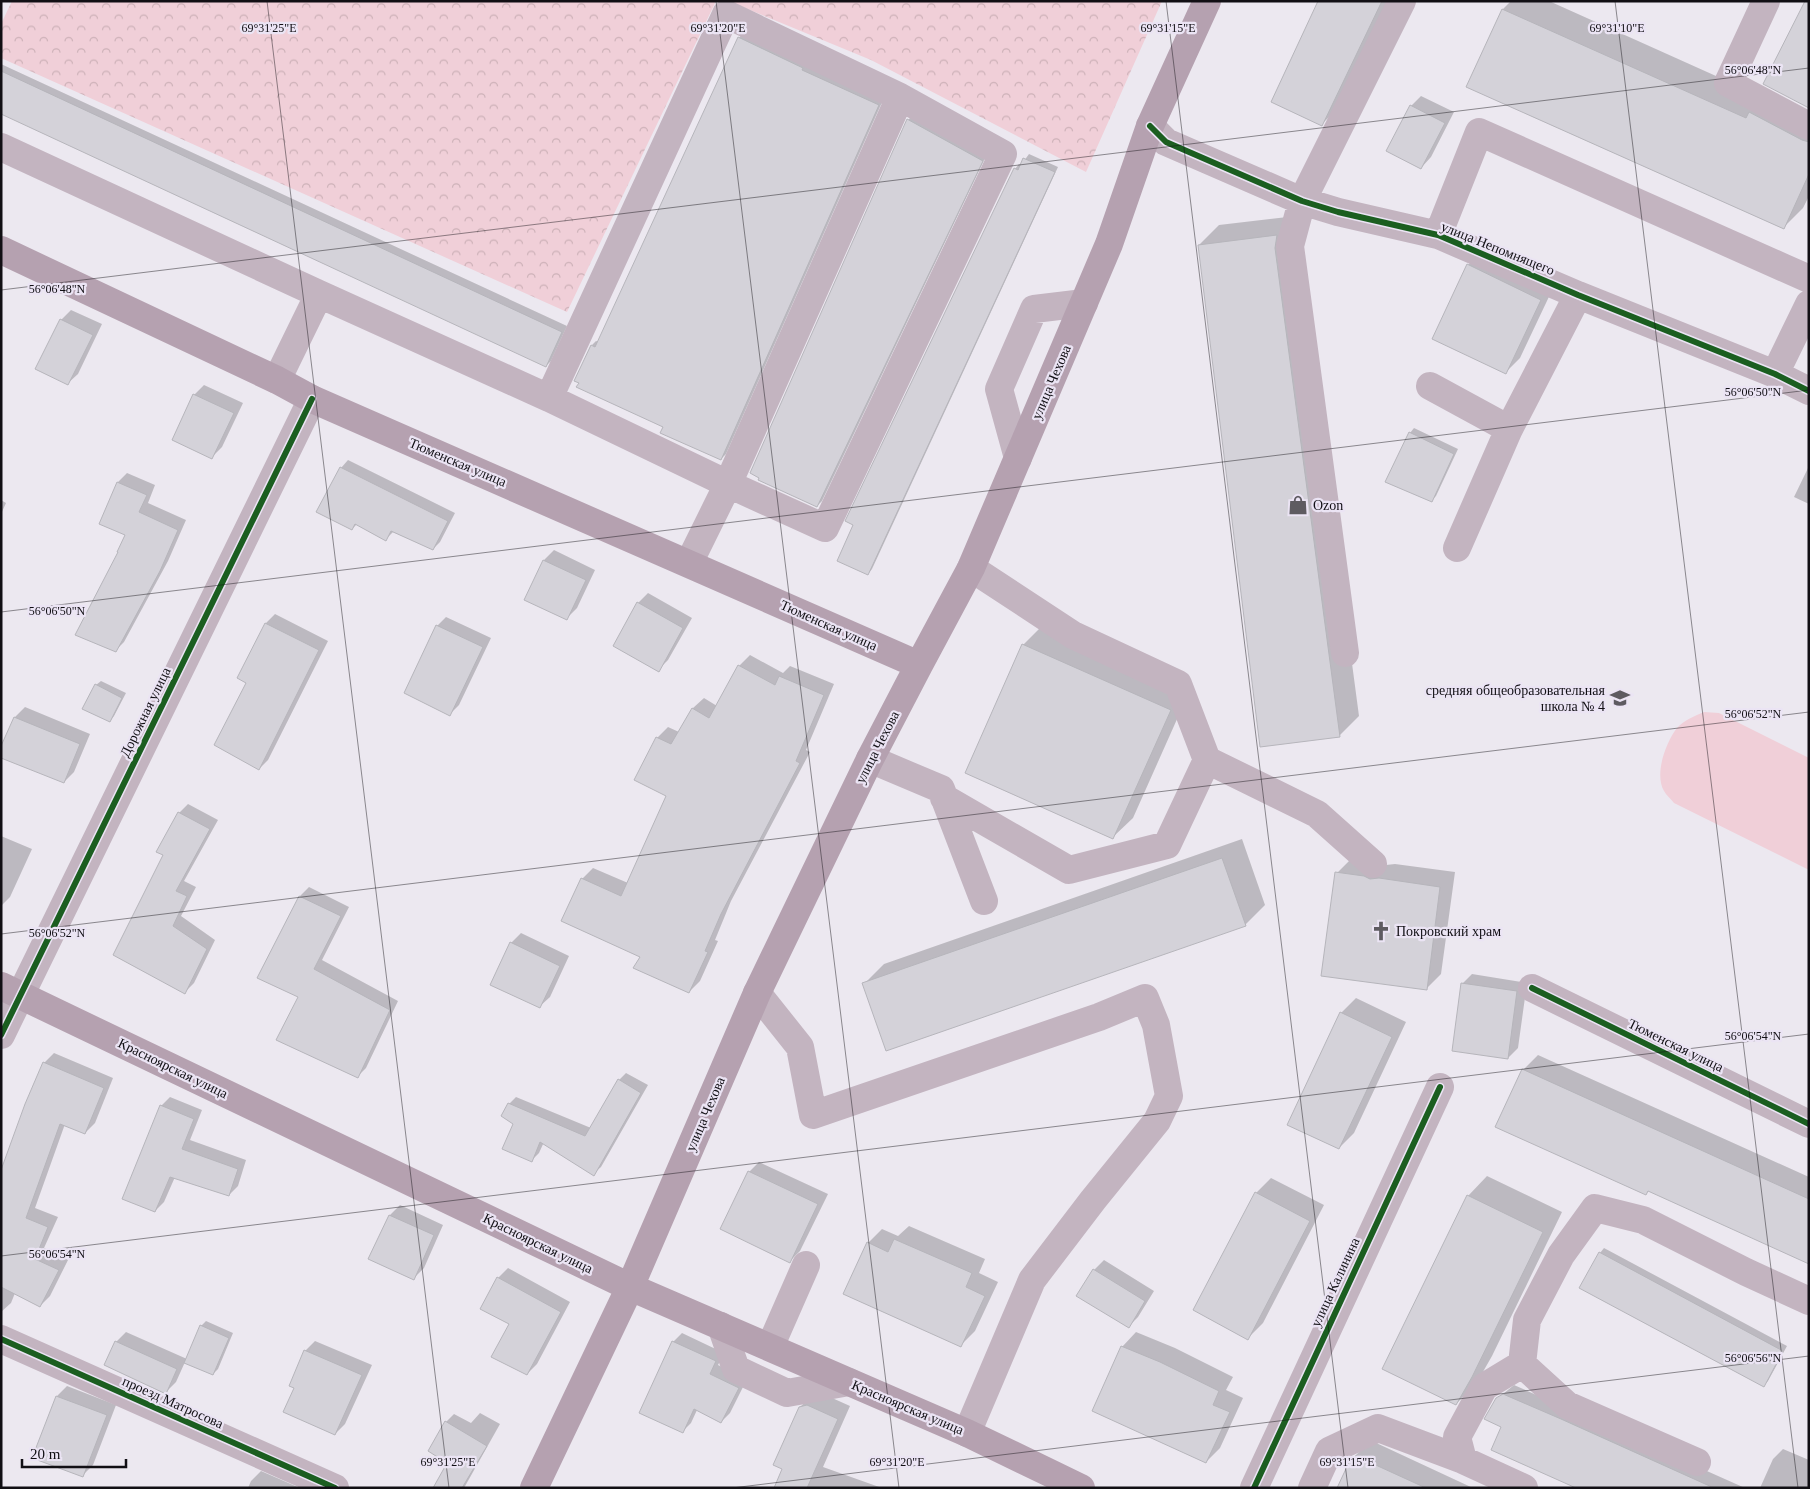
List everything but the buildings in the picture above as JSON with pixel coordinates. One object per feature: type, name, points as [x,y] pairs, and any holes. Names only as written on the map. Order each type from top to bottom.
[{"type":"main road","name":"улица Чехова","points":[[534,1488],[630,1287],[757,993],[870,759],[971,568],[1109,244],[1150,126],[1207,1]]},
{"type":"main road","name":"Тюменская улица","points":[[1,250],[277,380],[312,399],[919,665]]},
{"type":"main road","name":"Красноярская улица","points":[[11,990],[630,1287],[967,1433],[1081,1488]]},
{"type":"street","points":[[1345,653],[1290,246],[1302,201],[1402,1]]},
{"type":"street","points":[[1766,1],[1728,83],[1809,126]]},
{"type":"street","points":[[1,146],[319,294],[549,398],[728,484],[825,528],[1003,154],[900,97],[726,14],[549,398]]},
{"type":"street","points":[[689,563],[728,484],[900,97]]},
{"type":"street","name":"улица Непомнящего","points":[[1150,126],[1166,142],[1302,201],[1338,212],[1438,235],[1578,295],[1775,374],[1809,391]]},
{"type":"street","points":[[1438,235],[1479,132],[1809,279]]},
{"type":"street","points":[[277,380],[319,294]]},
{"type":"street","points":[[1457,548],[1509,429],[1578,295]]},
{"type":"street","points":[[1018,458],[999,389],[1034,309],[1084,302]]},
{"type":"street","points":[[1775,374],[1809,304]]},
{"type":"street","points":[[1430,386],[1509,429]]},
{"type":"street","name":"Дорожная улица","points":[[1,1035],[11,990],[312,399]]},
{"type":"street","points":[[971,568],[1073,635],[1178,684],[1207,760],[1317,814],[1374,864]]},
{"type":"street","points":[[870,759],[941,789],[984,901]]},
{"type":"street","points":[[944,798],[1069,870],[1167,845],[1207,760]]},
{"type":"street","name":"Тюменская улица","points":[[1532,988],[1809,1124]]},
{"type":"street","points":[[757,993],[800,1047],[813,1115],[1099,1017],[1145,998],[1156,1025],[1169,1096],[1158,1121],[1093,1200],[1032,1280],[967,1433]]},
{"type":"street","name":"улица Калинина","points":[[1254,1488],[1440,1087]]},
{"type":"street","points":[[1522,1364],[1527,1320],[1561,1255],[1595,1208],[1644,1220],[1746,1272],[1809,1301]]},
{"type":"street","points":[[770,1347],[806,1265]]},
{"type":"street","points":[[721,1326],[736,1369],[787,1393],[849,1382]]},
{"type":"street","name":"проезд Матросова","points":[[1,1339],[335,1488]]},
{"type":"street","points":[[1463,1460],[1457,1437],[1484,1387],[1522,1364]]},
{"type":"street","points":[[1522,1364],[1567,1405],[1697,1462]]},
{"type":"street","points":[[1312,1488],[1329,1451],[1378,1428],[1463,1460],[1524,1488]]},
{"type":"green space","points":[[12,1],[716,1],[567,312],[1,58],[1,24]]},
{"type":"green space","points":[[728,1],[1162,1],[1086,172],[871,60]]},
{"type":"green space","points":[[1704,712],[1719,713],[1809,758],[1809,870],[1674,803],[1665,792],[1660,776],[1665,750],[1669,741],[1680,725]]},
{"type":"cycle path","points":[[1150,126],[1166,142],[1302,201],[1338,212],[1438,235],[1578,295],[1775,374],[1809,391]]},
{"type":"cycle path","points":[[1,1035],[312,399]]},
{"type":"cycle path","points":[[1532,988],[1809,1124]]},
{"type":"cycle path","points":[[1254,1488],[1440,1087]]},
{"type":"cycle path","points":[[1,1339],[335,1488]]},
{"type":"place","name":"Ozon","points":[[1298,505]]},
{"type":"place","name":"средняя общеобразовательная школа № 4","points":[[1620,698]]},
{"type":"place","name":"Покровский храм","points":[[1381,931]]}]
